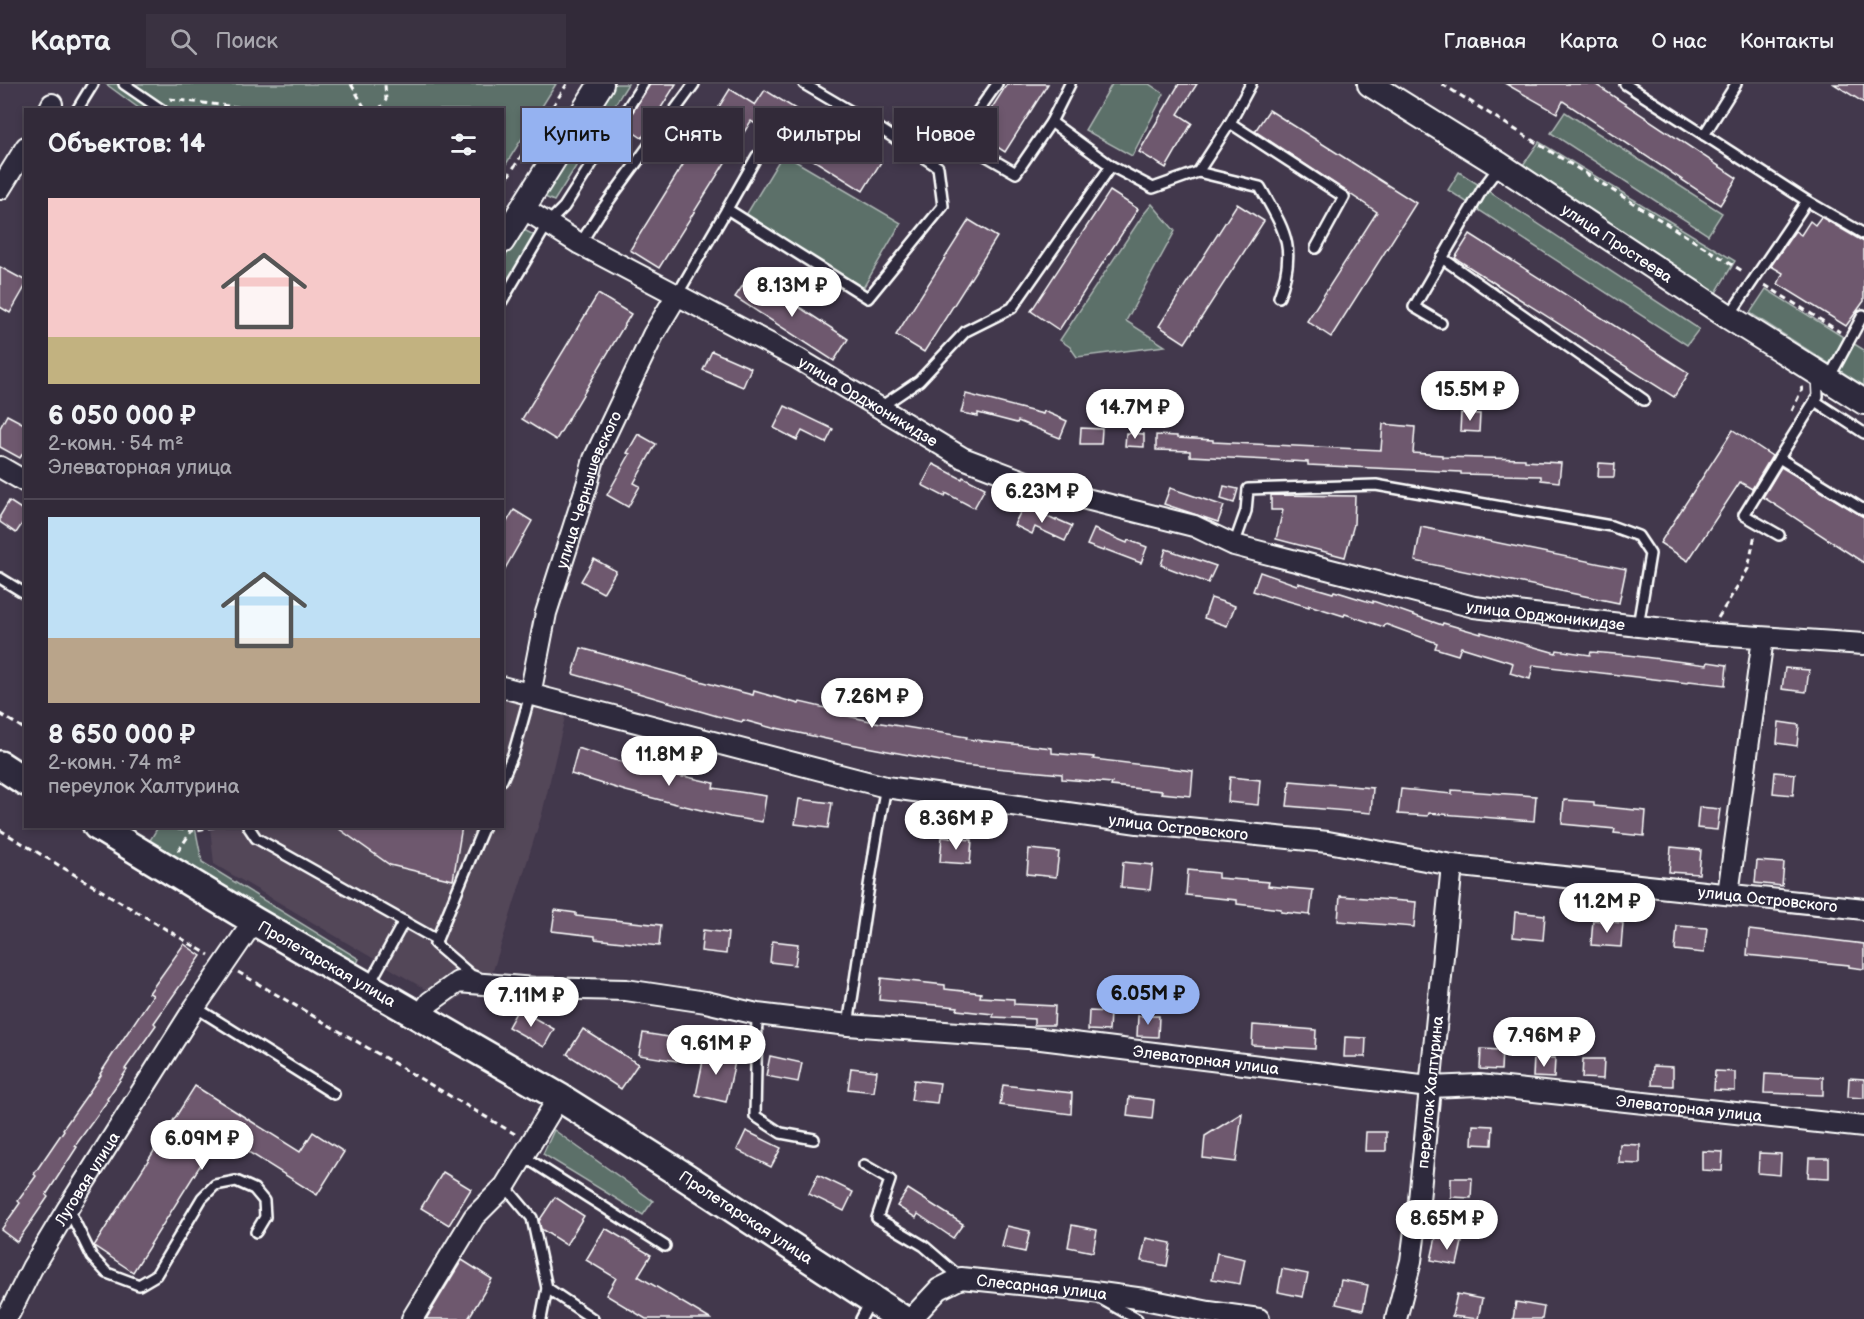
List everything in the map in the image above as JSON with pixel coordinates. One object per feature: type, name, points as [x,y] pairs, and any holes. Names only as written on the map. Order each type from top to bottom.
[{"type":"main road","points":[[0,765],[24,781]]},
{"type":"main road","name":"Пролетарская улица","points":[[105,828],[128,835],[254,921],[559,1097],[684,1176],[866,1309],[902,1319]]},
{"type":"street","points":[[504,238],[601,84]]},
{"type":"street","name":"улица Простеева","points":[[1371,84],[1500,165],[1729,317],[1864,402]]},
{"type":"street","points":[[0,189],[24,150]]},
{"type":"street","name":"улица Орджоникидзе","points":[[523,208],[580,244],[797,358],[963,458],[1042,488],[1194,526],[1234,545],[1474,607],[1763,638],[1864,644]]},
{"type":"street","name":"улица Чернышевского","points":[[530,694],[546,613],[594,459],[653,335],[677,296]]},
{"type":"street","points":[[4,472],[24,481]]},
{"type":"street","points":[[1728,894],[1763,638]]},
{"type":"street","name":"улица Островского","points":[[504,688],[886,787],[1138,823],[1328,842],[1452,865],[1864,909]]},
{"type":"street","name":"переулок Халтурина","points":[[1396,1319],[1411,1261],[1419,1200],[1452,865]]},
{"type":"street","name":"Луговая улица","points":[[3,1319],[10,1312],[32,1268],[68,1208],[195,1007],[254,921]]},
{"type":"street","name":"Элеваторная улица","points":[[419,1017],[430,1002],[458,982],[535,988],[626,990],[706,1002],[757,1014],[848,1025],[1041,1039],[1429,1087],[1479,1085],[1864,1127]]},
{"type":"street","points":[[412,1319],[474,1217],[505,1186],[559,1097]]},
{"type":"street","name":"Слесарная улица","points":[[911,1319],[939,1289],[961,1278],[1086,1291],[1259,1319]]},
{"type":"lane","points":[[78,108],[93,84]]},
{"type":"lane","points":[[124,84],[159,108]]},
{"type":"lane","points":[[504,298],[548,223],[564,207],[643,84]]},
{"type":"lane","points":[[580,244],[599,214],[694,84]]},
{"type":"lane","points":[[727,209],[868,298],[943,206],[938,167],[879,128],[804,84]]},
{"type":"lane","points":[[997,84],[966,128],[969,146],[1016,172],[1051,122],[1070,84]]},
{"type":"lane","points":[[1198,172],[1230,123],[1251,84]]},
{"type":"lane","points":[[1625,84],[1807,201],[1864,234]]},
{"type":"lane","points":[[1704,135],[1736,84]]},
{"type":"lane","points":[[1051,122],[1111,166],[1153,188],[1198,172],[1260,187],[1284,230],[1289,256],[1286,280],[1280,297]]},
{"type":"lane","points":[[1230,123],[1344,197],[1316,248]]},
{"type":"lane","points":[[677,296],[755,160]]},
{"type":"lane","points":[[1441,323],[1414,307],[1483,188],[1500,165]]},
{"type":"lane","points":[[879,408],[919,381],[966,331],[1012,308],[1111,166]]},
{"type":"lane","points":[[1729,317],[1807,201]]},
{"type":"lane","points":[[1442,258],[1644,400]]},
{"type":"lane","points":[[1779,535],[1744,515],[1818,396],[1822,377],[1850,339],[1863,315]]},
{"type":"lane","points":[[1815,401],[1864,433]]},
{"type":"lane","points":[[1779,458],[1864,510]]},
{"type":"lane","points":[[1234,545],[1246,511],[1248,489],[1376,485],[1611,526],[1638,536],[1650,554],[1638,626]]},
{"type":"lane","points":[[0,578],[24,593]]},
{"type":"lane","points":[[504,775],[514,752],[530,694]]},
{"type":"lane","points":[[504,750],[514,752]]},
{"type":"lane","points":[[848,1025],[864,931],[877,830],[886,787]]},
{"type":"lane","points":[[249,828],[256,838],[437,940]]},
{"type":"lane","points":[[483,828],[435,944],[471,975],[492,983]]},
{"type":"lane","points":[[369,987],[404,921]]},
{"type":"lane","points":[[195,1007],[334,1094]]},
{"type":"lane","points":[[757,1014],[755,1116],[781,1133],[814,1139]]},
{"type":"lane","points":[[526,1150],[665,1246]]},
{"type":"lane","points":[[864,1165],[890,1180],[877,1218],[924,1246],[961,1278]]},
{"type":"lane","points":[[68,1208],[92,1257],[107,1273],[139,1285],[156,1275],[202,1198],[215,1185],[236,1181],[254,1189],[264,1201],[265,1217],[256,1232]]},
{"type":"lane","points":[[505,1186],[532,1218],[546,1288],[541,1319]]},
{"type":"lane","points":[[546,1288],[593,1319]]},
{"type":"lane","points":[[1086,1291],[1137,1319]]},
{"type":"path","points":[[351,84],[365,108]]},
{"type":"path","points":[[380,108],[386,100],[385,84]]},
{"type":"path","points":[[504,183],[567,84]]},
{"type":"path","points":[[1442,84],[1850,339]]},
{"type":"path","points":[[172,100],[243,108]]},
{"type":"path","points":[[0,714],[24,729]]},
{"type":"path","points":[[170,828],[192,831],[208,828]]},
{"type":"path","points":[[172,860],[194,828]]},
{"type":"path","points":[[0,830],[209,955]]},
{"type":"path","points":[[230,967],[526,1150]]},
{"type":"shaded area","points":[[504,699],[565,717],[542,814],[491,977],[450,1004],[214,864],[210,828],[504,828]]},
{"type":"green space","points":[[106,84],[556,84],[541,108],[522,108],[522,139],[504,167],[504,108],[139,108]]},
{"type":"green space","points":[[611,84],[628,84],[613,108],[596,108]]},
{"type":"green space","points":[[1112,84],[1149,84],[1164,94],[1132,156],[1085,130]]},
{"type":"green space","points":[[1565,112],[1722,213],[1708,235],[1551,133]]},
{"type":"green space","points":[[1539,142],[1735,261],[1714,296],[1516,175]]},
{"type":"green space","points":[[561,162],[579,162],[554,201],[540,195]]},
{"type":"green space","points":[[778,162],[797,162],[901,223],[859,295],[740,225]]},
{"type":"green space","points":[[1459,172],[1699,329],[1687,345],[1448,190]]},
{"type":"green space","points":[[1152,204],[1175,231],[1126,321],[1165,346],[1077,357],[1070,347],[1060,340]]},
{"type":"green space","points":[[522,229],[536,236],[504,291],[504,259]]},
{"type":"green space","points":[[1766,289],[1864,350],[1864,386],[1750,313]]},
{"type":"green space","points":[[157,828],[195,828],[202,862],[359,959],[353,972],[149,842]]},
{"type":"green space","points":[[554,1130],[653,1201],[643,1215],[543,1154]]},
{"type":"building","points":[[650,84],[676,84],[661,108],[643,108],[642,138],[631,131],[631,115]]},
{"type":"building","points":[[1007,84],[1048,84],[1005,152],[997,147],[997,108],[992,108]]},
{"type":"building","points":[[1179,84],[1197,84],[1178,114],[1192,123],[1166,168],[1139,152]]},
{"type":"building","points":[[1506,84],[1595,84],[1737,178],[1720,205],[1563,101],[1557,113]]},
{"type":"building","points":[[1834,84],[1864,84],[1864,103]]},
{"type":"building","points":[[730,89],[755,105],[765,90],[794,108],[755,108],[755,124],[751,121],[743,134],[743,108],[718,108]]},
{"type":"building","points":[[1269,110],[1416,203],[1331,337],[1307,321],[1377,212],[1255,131]]},
{"type":"building","points":[[685,162],[725,162],[659,268],[630,250]]},
{"type":"building","points":[[817,162],[881,162],[863,191]]},
{"type":"building","points":[[1110,191],[1138,209],[1059,330],[1031,311]]},
{"type":"building","points":[[1237,204],[1264,221],[1185,343],[1159,326]]},
{"type":"building","points":[[1821,217],[1864,242],[1864,301],[1846,326],[1778,284],[1783,273],[1771,266],[1795,231],[1801,235],[1810,221],[1815,225]]},
{"type":"building","points":[[969,220],[997,237],[924,352],[896,335]]},
{"type":"building","points":[[1470,234],[1689,373],[1674,397],[1455,258]]},
{"type":"building","points":[[0,267],[24,280],[24,288],[10,313],[0,307]]},
{"type":"building","points":[[750,275],[848,339],[834,361],[735,297]]},
{"type":"building","points":[[598,294],[631,314],[556,440],[522,419]]},
{"type":"building","points":[[712,351],[751,368],[743,387],[703,370]]},
{"type":"building","points":[[966,394],[1043,414],[1044,411],[1067,421],[1060,438],[1018,421],[1017,423],[978,413],[978,416],[961,413]]},
{"type":"building","points":[[785,406],[833,429],[826,443],[802,431],[797,440],[774,428]]},
{"type":"building","points":[[1461,413],[1480,414],[1479,432],[1460,431]]},
{"type":"building","points":[[7,415],[24,424],[24,451],[20,458],[0,447],[0,428]]},
{"type":"building","points":[[1383,424],[1415,427],[1413,453],[1442,455],[1442,457],[1525,459],[1525,461],[1561,463],[1559,482],[1541,480],[1541,476],[1308,465],[1308,462],[1190,456],[1190,451],[1156,450],[1156,435],[1213,440],[1213,442],[1381,450]]},
{"type":"building","points":[[1081,428],[1102,429],[1101,444],[1080,444]]},
{"type":"building","points":[[1733,430],[1772,456],[1752,489],[1740,482],[1688,561],[1660,543]]},
{"type":"building","points":[[1126,433],[1144,434],[1144,447],[1125,446]]},
{"type":"building","points":[[638,434],[656,444],[634,483],[640,486],[628,507],[607,495],[630,454],[627,453]]},
{"type":"building","points":[[1599,463],[1615,464],[1614,477],[1598,477]]},
{"type":"building","points":[[933,464],[985,488],[974,508],[946,493],[945,497],[922,485]]},
{"type":"building","points":[[1781,467],[1864,517],[1864,563],[1763,497]]},
{"type":"building","points":[[1224,486],[1238,489],[1234,503],[1221,499]]},
{"type":"building","points":[[1170,488],[1224,506],[1218,522],[1164,504]]},
{"type":"building","points":[[1271,495],[1355,496],[1354,524],[1345,557],[1276,539],[1283,510],[1271,510]]},
{"type":"building","points":[[9,501],[24,511],[24,521],[16,533],[0,522],[0,516]]},
{"type":"building","points":[[1024,505],[1056,521],[1056,519],[1072,526],[1065,541],[1035,527],[1032,534],[1014,525]]},
{"type":"building","points":[[514,510],[532,521],[504,570],[504,527]]},
{"type":"building","points":[[1421,527],[1626,569],[1619,603],[1415,561]]},
{"type":"building","points":[[1094,529],[1127,543],[1128,540],[1147,547],[1141,563],[1087,545]]},
{"type":"building","points":[[1166,549],[1216,566],[1208,583],[1161,565]]},
{"type":"building","points":[[594,559],[616,571],[603,593],[581,581]]},
{"type":"building","points":[[1260,572],[1297,585],[1298,583],[1373,603],[1373,601],[1442,625],[1443,623],[1481,634],[1481,632],[1556,653],[1557,650],[1590,655],[1591,652],[1707,665],[1708,662],[1727,665],[1725,685],[1689,681],[1688,683],[1533,665],[1530,679],[1510,673],[1513,663],[1461,647],[1458,655],[1435,648],[1437,643],[1385,624],[1384,627],[1345,614],[1344,616],[1253,591]]},
{"type":"building","points":[[1211,598],[1235,606],[1227,626],[1204,618]]},
{"type":"building","points":[[581,648],[729,689],[753,695],[754,691],[875,722],[967,737],[966,739],[1052,748],[1052,753],[1193,771],[1191,796],[1111,786],[1112,783],[1062,779],[1062,774],[962,765],[717,716],[573,674]]},
{"type":"building","points":[[1785,668],[1809,670],[1806,692],[1782,689]]},
{"type":"building","points":[[1779,722],[1799,725],[1797,746],[1777,743]]},
{"type":"building","points":[[578,748],[611,759],[714,783],[713,788],[766,796],[762,822],[672,803],[571,774]]},
{"type":"building","points":[[1775,772],[1795,774],[1793,795],[1773,793]]},
{"type":"building","points":[[1230,777],[1260,780],[1258,805],[1228,802]]},
{"type":"building","points":[[1290,781],[1373,788],[1371,813],[1287,806]]},
{"type":"building","points":[[1401,789],[1452,794],[1452,790],[1536,796],[1534,821],[1429,813],[1428,816],[1398,814]]},
{"type":"building","points":[[799,799],[832,803],[828,828],[795,824]]},
{"type":"building","points":[[1564,800],[1594,802],[1594,806],[1646,811],[1644,836],[1614,833],[1615,829],[1562,824]]},
{"type":"building","points":[[1699,807],[1720,809],[1717,830],[1697,828]]},
{"type":"building","points":[[338,828],[462,828],[453,880],[390,865]]},
{"type":"building","points":[[942,837],[972,840],[970,864],[940,862]]},
{"type":"building","points":[[1671,847],[1701,850],[1699,874],[1669,872]]},
{"type":"building","points":[[1029,849],[1059,852],[1056,877],[1027,874]]},
{"type":"building","points":[[1757,861],[1784,863],[1782,886],[1755,883]]},
{"type":"building","points":[[1123,862],[1153,865],[1150,890],[1121,887]]},
{"type":"building","points":[[1188,870],[1218,873],[1218,878],[1269,882],[1268,886],[1313,890],[1310,915],[1237,904],[1237,900],[1186,895]]},
{"type":"building","points":[[1340,896],[1416,902],[1414,927],[1338,921]]},
{"type":"building","points":[[555,910],[576,913],[576,916],[661,925],[659,946],[595,939],[595,936],[552,931]]},
{"type":"building","points":[[1515,912],[1545,915],[1543,940],[1513,937]]},
{"type":"building","points":[[1593,920],[1623,923],[1621,947],[1591,945]]},
{"type":"building","points":[[1677,926],[1707,928],[1704,953],[1675,950]]},
{"type":"building","points":[[703,930],[728,933],[726,954],[701,951]]},
{"type":"building","points":[[1749,930],[1864,944],[1864,969],[1849,967],[1849,965],[1747,955]]},
{"type":"building","points":[[772,941],[798,944],[795,965],[770,962]]},
{"type":"building","points":[[184,944],[201,956],[154,1023],[156,1025],[125,1069],[127,1070],[108,1100],[75,1146],[77,1147],[46,1195],[48,1197],[17,1242],[1,1230],[20,1203],[18,1201],[36,1176],[34,1174],[63,1129],[153,995],[149,993]]},
{"type":"building","points":[[881,978],[945,985],[945,989],[981,993],[980,997],[1014,999],[1014,1004],[1055,1006],[1054,1025],[1034,1025],[1034,1019],[993,1017],[993,1014],[957,1010],[958,1007],[879,1000]]},
{"type":"building","points":[[518,1009],[554,1029],[544,1047],[508,1027]]},
{"type":"building","points":[[1089,1011],[1110,1012],[1109,1031],[1088,1030]]},
{"type":"building","points":[[1138,1016],[1159,1016],[1158,1037],[1137,1036]]},
{"type":"building","points":[[1253,1025],[1316,1030],[1315,1049],[1252,1045]]},
{"type":"building","points":[[583,1029],[638,1064],[621,1089],[567,1054]]},
{"type":"building","points":[[643,1033],[681,1039],[677,1061],[639,1055]]},
{"type":"building","points":[[1345,1037],[1366,1038],[1365,1057],[1344,1057]]},
{"type":"building","points":[[1481,1049],[1502,1050],[1501,1070],[1480,1069]]},
{"type":"building","points":[[705,1051],[736,1057],[726,1102],[696,1095]]},
{"type":"building","points":[[770,1056],[802,1063],[798,1082],[766,1076]]},
{"type":"building","points":[[1534,1057],[1555,1058],[1554,1078],[1533,1077]]},
{"type":"building","points":[[1583,1059],[1604,1059],[1603,1079],[1582,1078]]},
{"type":"building","points":[[1653,1066],[1673,1067],[1673,1086],[1652,1085]]},
{"type":"building","points":[[851,1068],[877,1071],[874,1092],[848,1089]]},
{"type":"building","points":[[1715,1071],[1735,1072],[1735,1091],[1714,1090]]},
{"type":"building","points":[[1765,1074],[1823,1077],[1823,1095],[1764,1093]]},
{"type":"building","points":[[1849,1078],[1864,1079],[1864,1098],[1848,1097]]},
{"type":"building","points":[[914,1080],[940,1083],[937,1103],[911,1100]]},
{"type":"building","points":[[1003,1085],[1072,1093],[1071,1114],[1000,1105]]},
{"type":"building","points":[[195,1086],[300,1152],[313,1132],[344,1152],[317,1195],[220,1134],[133,1272],[94,1246]]},
{"type":"building","points":[[1129,1097],[1154,1100],[1152,1119],[1127,1116]]},
{"type":"building","points":[[1242,1113],[1236,1162],[1203,1158],[1205,1136]]},
{"type":"building","points":[[1473,1125],[1493,1126],[1492,1145],[1472,1144]]},
{"type":"building","points":[[746,1131],[781,1148],[771,1167],[737,1150]]},
{"type":"building","points":[[1366,1132],[1386,1132],[1386,1151],[1365,1151]]},
{"type":"building","points":[[1620,1144],[1640,1145],[1640,1164],[1619,1163]]},
{"type":"building","points":[[1702,1151],[1723,1152],[1722,1171],[1702,1170]]},
{"type":"building","points":[[1759,1153],[1781,1154],[1780,1175],[1758,1173]]},
{"type":"building","points":[[1809,1158],[1829,1158],[1829,1178],[1808,1177]]},
{"type":"building","points":[[443,1172],[471,1189],[449,1225],[421,1208]]},
{"type":"building","points":[[818,1175],[853,1192],[844,1211],[809,1194]]},
{"type":"building","points":[[1451,1178],[1472,1178],[1471,1198],[1451,1197]]},
{"type":"building","points":[[908,1189],[963,1224],[953,1238],[918,1214],[916,1218],[897,1206]]},
{"type":"building","points":[[555,1197],[584,1216],[566,1245],[541,1229],[539,1221]]},
{"type":"building","points":[[1072,1225],[1097,1230],[1093,1252],[1068,1247]]},
{"type":"building","points":[[1007,1226],[1030,1231],[1025,1252],[1002,1247]]},
{"type":"building","points":[[605,1228],[651,1255],[638,1276],[710,1319],[646,1319],[606,1295],[616,1278],[586,1260]]},
{"type":"building","points":[[1436,1237],[1462,1242],[1457,1265],[1431,1260]]},
{"type":"building","points":[[1146,1238],[1171,1243],[1167,1266],[1141,1261]]},
{"type":"building","points":[[1217,1253],[1245,1259],[1240,1284],[1212,1279]]},
{"type":"building","points":[[462,1260],[492,1279],[468,1319],[426,1319]]},
{"type":"building","points":[[1282,1269],[1308,1274],[1303,1297],[1278,1292]]},
{"type":"building","points":[[1341,1280],[1368,1285],[1363,1310],[1336,1304]]},
{"type":"building","points":[[1457,1294],[1482,1299],[1478,1319],[1452,1316]]},
{"type":"building","points":[[1516,1302],[1544,1307],[1542,1319],[1513,1319]]}]
